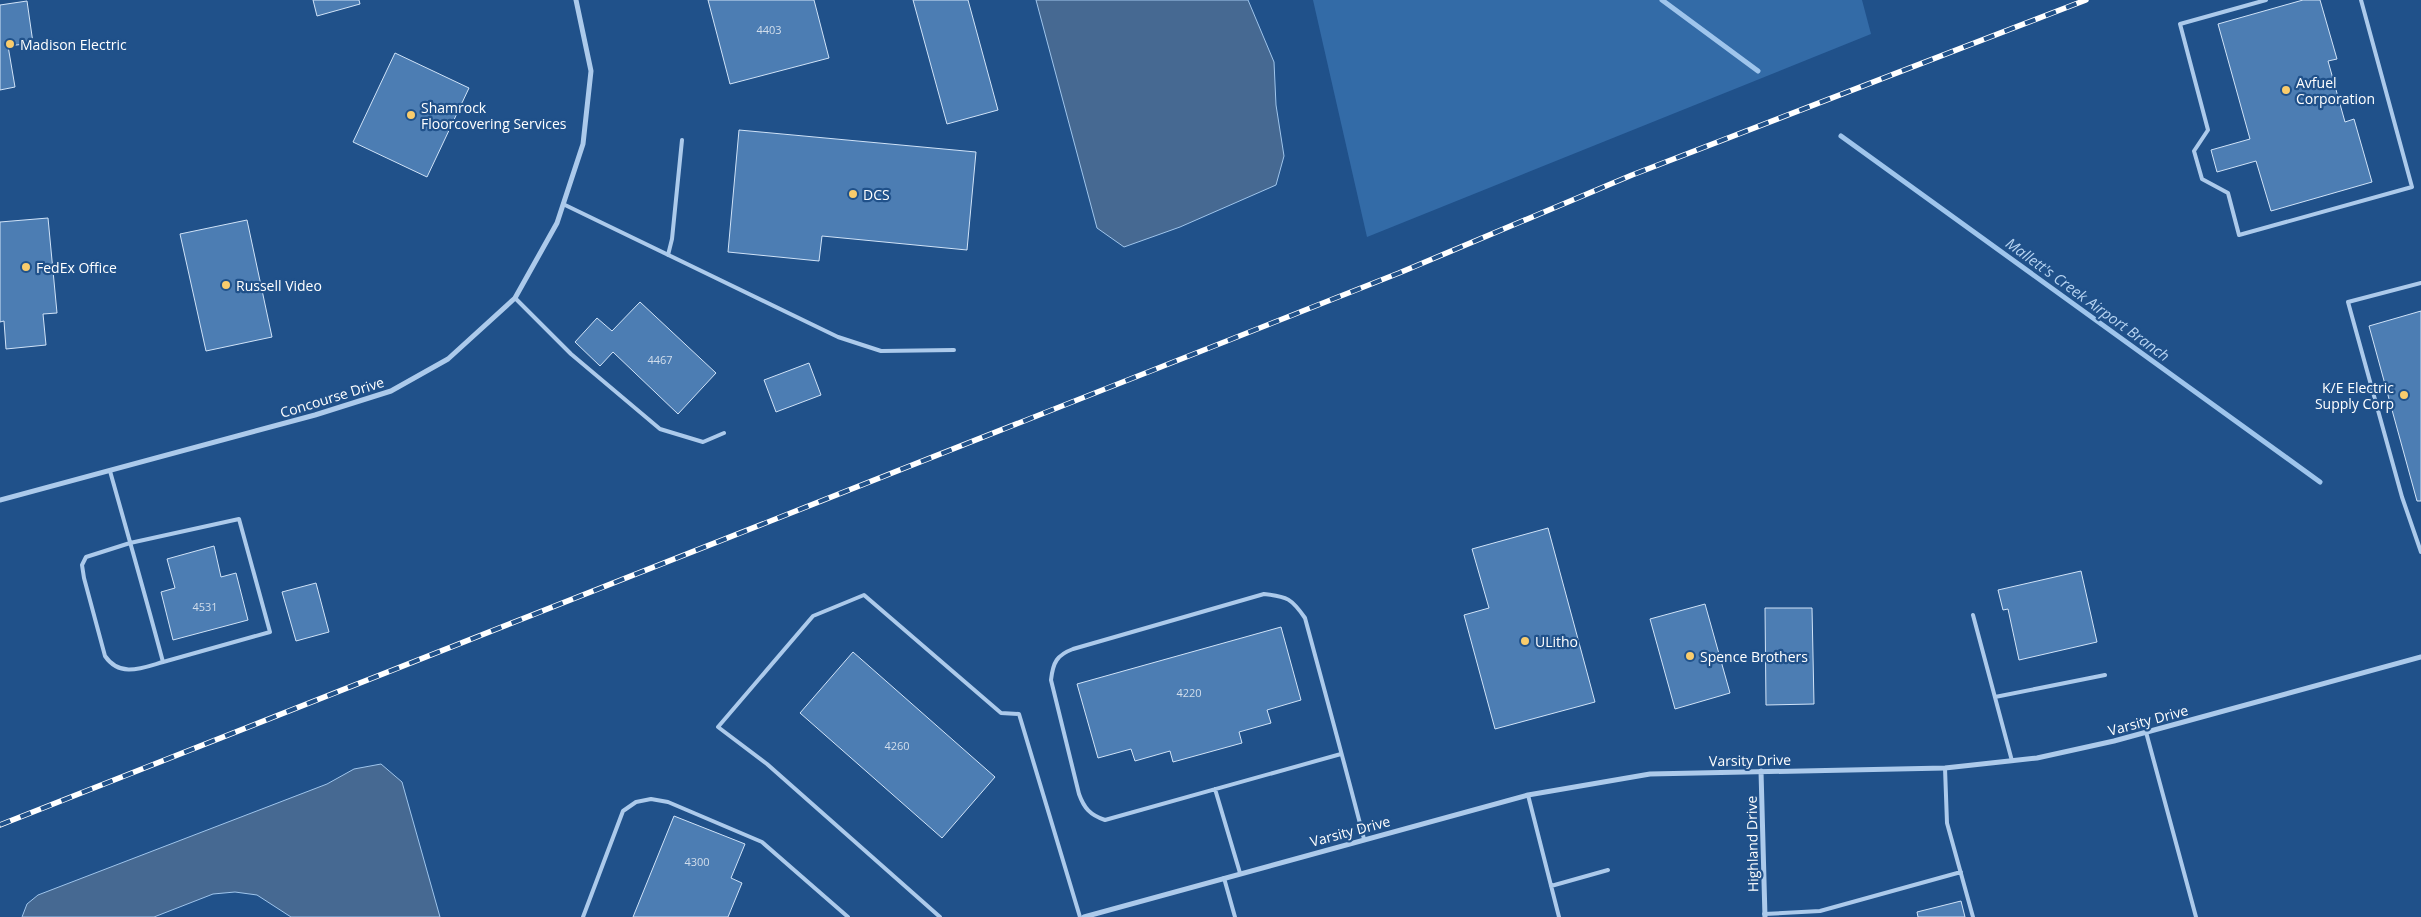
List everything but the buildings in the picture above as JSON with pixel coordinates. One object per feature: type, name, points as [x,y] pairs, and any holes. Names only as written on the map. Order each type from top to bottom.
[{"type":"street","name":"Concourse Drive","points":[[0,500],[315,415],[391,391],[448,359],[514,298],[557,223],[583,144],[592,71],[576,0]]},
{"type":"street","name":"Varsity Drive","points":[[1082,917],[1528,795],[1650,774],[1945,768],[2037,758],[2146,732],[2421,657]]},
{"type":"street","name":"Highland Drive","points":[[1761,771],[1764,916]]},
{"type":"lane","points":[[2266,0],[2180,24],[2208,130],[2194,151],[2202,179],[2228,193],[2239,235],[2412,187],[2362,0]]},
{"type":"lane","points":[[668,254],[672,240],[682,140]]},
{"type":"lane","points":[[563,204],[838,337],[880,351],[954,350]]},
{"type":"lane","points":[[2421,283],[2348,302],[2402,498],[2421,552]]},
{"type":"lane","points":[[514,298],[571,354],[660,428],[703,442],[724,433]]},
{"type":"lane","points":[[110,471],[163,662]]},
{"type":"lane","points":[[239,519],[270,632],[163,662],[132,671],[117,668],[104,656],[82,565],[86,557],[130,544],[239,519]]},
{"type":"lane","points":[[1341,754],[1104,820],[1084,807],[1079,794],[1051,680],[1053,664],[1061,654],[1264,594],[1282,596],[1294,602],[1305,618],[1364,839]]},
{"type":"lane","points":[[940,917],[767,764],[718,727],[813,616],[864,595],[1001,713],[1019,714],[1082,917]]},
{"type":"lane","points":[[1973,615],[2012,761]]},
{"type":"lane","points":[[1995,697],[2105,675]]},
{"type":"lane","points":[[2146,732],[2196,917]]},
{"type":"lane","points":[[1945,768],[1947,823],[1973,917]]},
{"type":"lane","points":[[1215,789],[1240,873]]},
{"type":"lane","points":[[1528,795],[1559,917]]},
{"type":"lane","points":[[583,917],[623,811],[636,802],[651,800],[668,802],[762,842],[848,917]]},
{"type":"lane","points":[[1551,886],[1608,870]]},
{"type":"lane","points":[[1764,916],[1820,911],[1960,872]]},
{"type":"lane","points":[[1224,878],[1235,917]]},
{"type":"shaded area","points":[[1036,0],[1248,0],[1274,62],[1276,105],[1284,156],[1276,185],[1180,227],[1124,247],[1097,228]]},
{"type":"shaded area","points":[[1313,0],[1862,0],[1871,34],[1367,237]]},
{"type":"shaded area","points":[[381,764],[402,782],[440,917],[291,917],[257,895],[235,892],[213,894],[154,917],[22,917],[27,904],[38,895],[327,784],[354,769]]},
{"type":"waterway","name":"Mallett's Creek Airport Branch","points":[[1662,0],[1758,71]]},
{"type":"waterway","name":"Mallett's Creek Airport Branch","points":[[1841,136],[2320,482]]},
{"type":"railway","points":[[0,825],[1399,273],[1632,175],[2086,0]]},
{"type":"place","name":"Madison Electric","points":[[10,44]]},
{"type":"place","name":"Avfuel Corporation","points":[[2286,90]]},
{"type":"place","name":"Shamrock Floorcovering Services","points":[[411,115]]},
{"type":"place","name":"DCS","points":[[853,194]]},
{"type":"place","name":"FedEx Office","points":[[26,267]]},
{"type":"place","name":"Russell Video","points":[[226,285]]},
{"type":"place","name":"K/E Electric Supply Corp","points":[[2404,395]]},
{"type":"place","name":"ULitho","points":[[1525,641]]},
{"type":"place","name":"Spence Brothers","points":[[1690,656]]}]
